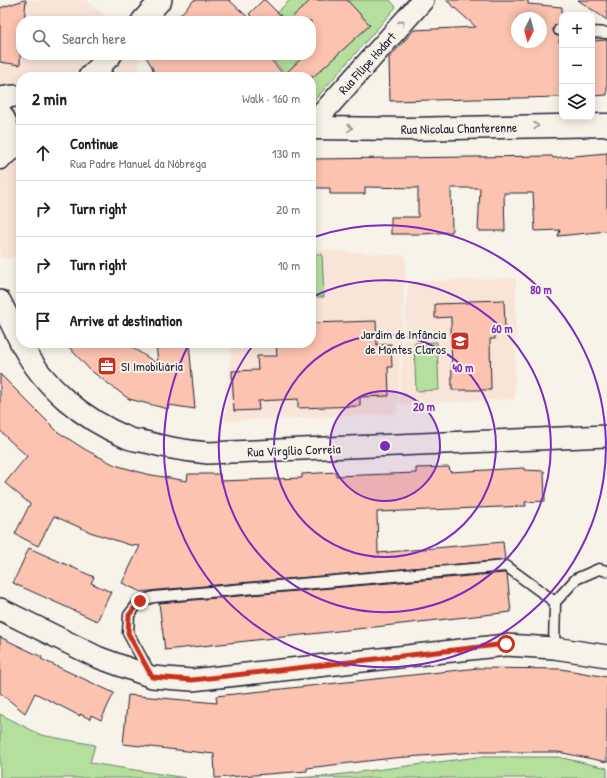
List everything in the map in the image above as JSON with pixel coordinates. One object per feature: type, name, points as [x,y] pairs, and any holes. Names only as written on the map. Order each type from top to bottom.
[{"type":"street","points":[[147,16],[161,0]]},
{"type":"street","name":"Rua Filipe Hodart","points":[[316,121],[423,0]]},
{"type":"street","points":[[0,98],[16,96]]},
{"type":"street","points":[[0,113],[4,118],[8,130],[7,143],[1,156]]},
{"type":"street","name":"Rua Nicolau Chanterenne","points":[[316,127],[408,129],[607,125]]},
{"type":"street","points":[[1,156],[16,146]]},
{"type":"street","name":"Rua Virgílio Correia","points":[[0,301],[16,333]]},
{"type":"street","name":"Rua Virgílio Correia","points":[[24,348],[48,384],[84,414],[129,438],[173,450],[208,454],[607,436]]},
{"type":"street","points":[[0,609],[97,657],[152,677],[192,680],[506,644],[554,648],[607,656]]},
{"type":"lane","points":[[595,32],[607,33]]},
{"type":"lane","points":[[152,677],[128,633],[129,615],[140,601],[154,597],[506,566],[555,602]]},
{"type":"lane","points":[[554,648],[555,602],[576,578],[599,569],[607,571]]},
{"type":"shaded area","points":[[19,0],[86,0],[105,16],[16,16],[16,60],[140,60],[138,72],[16,72],[16,256],[9,259],[0,259],[0,6]]},
{"type":"shaded area","points":[[316,249],[406,256],[397,414],[225,421],[232,348],[316,348]]},
{"type":"shaded area","name":"Jardim de Infância de Montes Claros","points":[[516,278],[515,399],[399,404],[408,282]]},
{"type":"green space","points":[[290,0],[390,0],[396,7],[316,98],[316,72],[284,72],[273,60],[316,60],[316,16],[273,16]]},
{"type":"green space","points":[[316,254],[322,254],[324,297],[316,297]]},
{"type":"green space","points":[[437,342],[439,390],[416,391],[414,343]]},
{"type":"green space","points":[[0,714],[41,735],[95,745],[90,763],[186,778],[0,778]]},
{"type":"green space","points":[[478,757],[558,757],[607,768],[607,778],[295,778],[328,776]]},
{"type":"building","points":[[26,0],[24,16],[16,16],[16,60],[20,60],[20,65],[0,62],[0,8]]},
{"type":"building","points":[[194,0],[229,0],[247,16],[179,16]]},
{"type":"building","points":[[263,0],[265,0],[281,16],[251,16],[249,14]]},
{"type":"building","points":[[311,0],[347,0],[370,25],[316,74],[316,72],[287,72],[300,60],[316,60],[316,16],[293,16]]},
{"type":"building","points":[[446,0],[528,0],[528,4],[562,7],[562,12],[559,12],[559,24],[555,25],[553,30],[555,35],[559,36],[559,97],[390,101],[389,58],[414,30],[476,27]]},
{"type":"building","points":[[578,0],[607,0],[607,20]]},
{"type":"building","points":[[607,40],[607,95],[595,96],[595,41]]},
{"type":"building","points":[[148,60],[271,60],[281,72],[154,72]]},
{"type":"building","points":[[607,153],[607,231],[558,236],[560,230],[535,231],[533,193],[504,193],[505,231],[478,231],[480,188],[451,188],[452,232],[391,234],[391,217],[418,217],[418,188],[365,187],[365,194],[330,194],[330,188],[316,188],[316,159],[552,156],[553,158]]},
{"type":"building","points":[[504,300],[505,328],[495,328],[495,339],[490,339],[491,390],[452,390],[451,317],[435,318],[435,304]]},
{"type":"building","points":[[376,321],[377,345],[391,344],[392,367],[388,367],[389,396],[360,397],[360,406],[298,408],[298,399],[258,401],[259,410],[234,411],[232,371],[258,370],[257,356],[277,356],[276,348],[316,348],[316,323]]},
{"type":"building","points":[[70,348],[133,348],[158,364],[156,348],[189,348],[195,409],[169,405],[168,409],[129,399],[90,370]]},
{"type":"building","points":[[0,374],[58,432],[86,450],[115,465],[146,474],[187,481],[188,474],[220,474],[220,481],[302,478],[302,474],[336,472],[336,476],[416,473],[416,468],[449,467],[450,472],[524,468],[524,470],[544,471],[545,501],[525,502],[526,506],[377,512],[378,553],[503,542],[505,560],[141,592],[122,583],[140,546],[130,545],[90,532],[54,516],[38,546],[15,534],[30,504],[5,483],[27,456],[0,430]]},
{"type":"building","points":[[29,548],[94,577],[91,583],[111,592],[97,621],[13,583]]},
{"type":"building","points":[[504,573],[507,574],[511,612],[165,650],[159,603]]},
{"type":"building","points":[[0,637],[42,657],[41,659],[114,693],[101,720],[91,715],[90,719],[80,714],[80,716],[35,693],[25,713],[0,693]]},
{"type":"building","points":[[478,668],[561,669],[607,677],[607,762],[558,752],[478,752],[393,758],[307,768],[307,771],[215,778],[214,754],[123,744],[128,695],[217,703],[216,696]]},
{"type":"place","name":"Jardim de Infância de Montes Claros","points":[[460,341]]},
{"type":"place","name":"SI Imobiliária","points":[[107,366]]},
{"type":"route","points":[[140,601],[129,615],[128,633],[152,677],[192,680],[506,644]]}]
